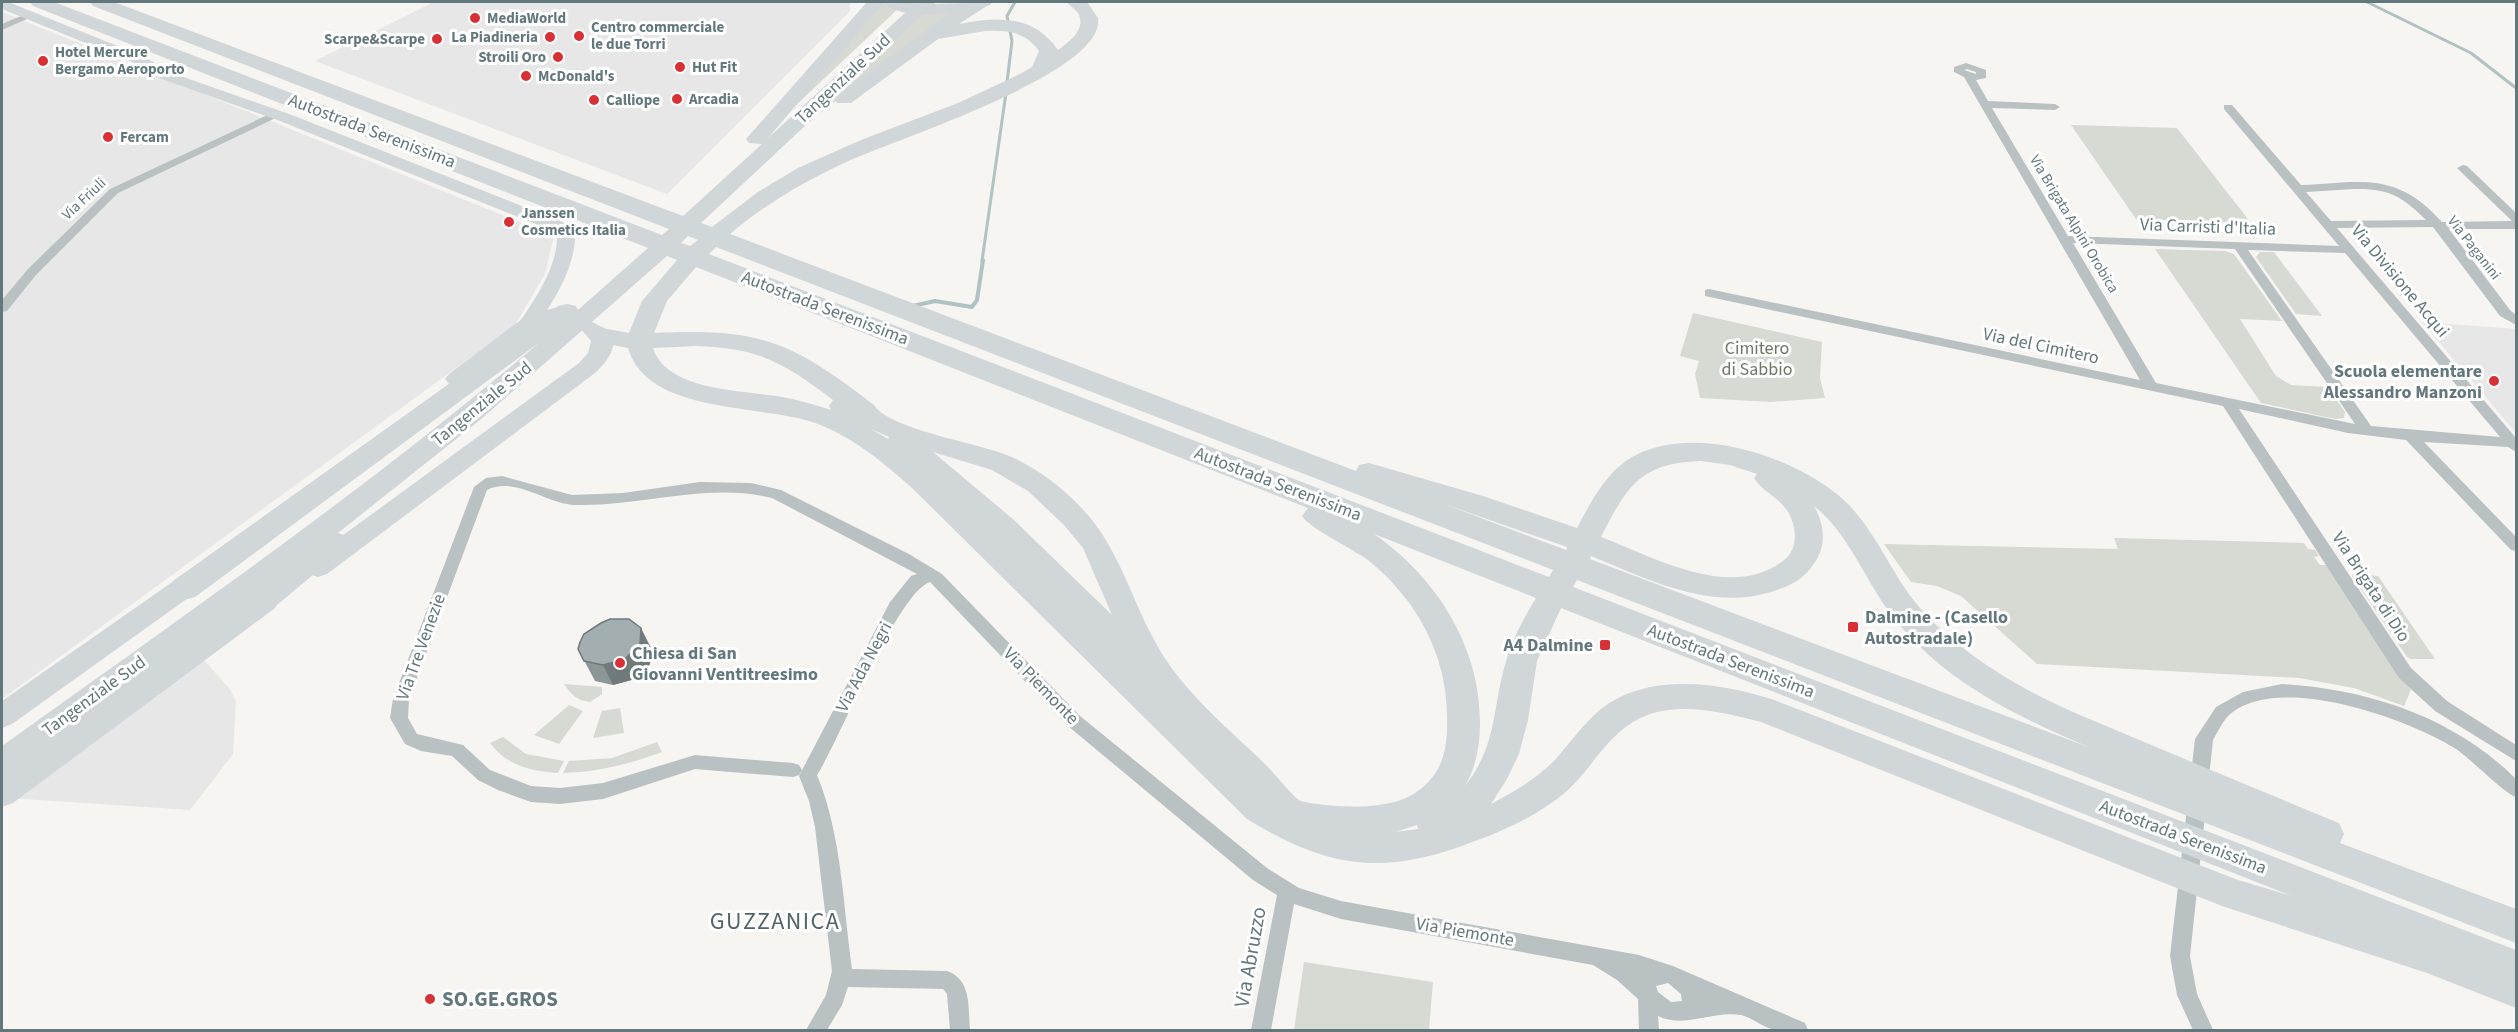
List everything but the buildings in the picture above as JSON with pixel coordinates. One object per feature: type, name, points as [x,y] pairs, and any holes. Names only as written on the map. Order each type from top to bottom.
[{"type":"highway","name":"Autostrada Serenissima","points":[[99,2],[2517,926]]},
{"type":"highway","points":[[735,172],[876,2]]},
{"type":"highway","points":[[735,172],[767,158],[816,119],[964,11],[984,2]]},
{"type":"highway","points":[[1076,2],[1087,12],[1090,19],[1084,38],[1038,72],[971,104],[833,159],[780,188],[734,223],[684,274],[671,299],[652,320],[641,348],[659,364],[668,381],[723,398],[781,405],[813,413],[857,432],[880,447],[922,481],[1259,809],[1285,827],[1362,844],[1440,824],[1461,813],[1476,798],[1494,771],[1505,746],[1512,721],[1520,667],[1530,638],[1618,486],[1633,469],[1661,456],[1696,452],[1729,456],[1764,466],[1800,482],[1820,495],[1851,526],[1912,619],[1958,661],[2012,697],[2051,717],[2517,915]]},
{"type":"highway","points":[[734,223],[834,166],[991,102],[1070,59],[1087,46],[1097,34],[1102,22],[1098,8],[1092,2]]},
{"type":"highway","name":"Tangenziale Sud","points":[[2,744],[359,487],[441,424],[543,341],[696,209],[910,6]]},
{"type":"highway","name":"Autostrada Serenissima","points":[[35,8],[993,374],[2517,967]]},
{"type":"highway","points":[[918,46],[953,30],[974,26],[1017,27],[1034,33],[1045,41],[1049,51],[1046,62],[1038,72]]},
{"type":"highway","points":[[184,589],[635,262]]},
{"type":"highway","name":"Tangenziale Sud","points":[[2,764],[412,460],[534,361],[635,262]]},
{"type":"highway","points":[[597,332],[633,342],[723,339],[771,348],[808,367],[930,461],[997,520],[1265,788],[1296,814],[1318,829],[1332,835],[1378,850],[1407,848],[1466,830],[1542,792],[1570,767],[1605,726],[1628,708],[1669,698],[1720,699],[1766,710],[2235,895],[2429,956],[2517,990]]},
{"type":"highway","points":[[977,339],[1116,380],[1342,464],[1464,498],[1689,580],[1727,588],[1743,587],[1774,580],[1791,570],[1805,555],[1810,539],[1806,519],[1796,501],[1779,485],[1759,473],[1696,452]]},
{"type":"highway","points":[[248,612],[427,467],[489,413],[529,376],[534,361]]},
{"type":"highway","points":[[659,364],[714,383],[806,396],[847,408],[909,435],[972,452],[1014,468],[1038,484],[1074,518],[1099,550],[1138,642],[1169,691]]},
{"type":"highway","points":[[993,374],[1096,425],[1335,525],[1389,562],[1411,584],[1431,610],[1448,642],[1457,666],[1464,708],[1461,752],[1448,785],[1420,809],[1379,822],[1346,824],[1296,814]]},
{"type":"main road","points":[[910,6],[937,9],[984,2]]},
{"type":"main road","points":[[2,716],[184,589],[264,523],[539,319],[547,308]]},
{"type":"main road","points":[[2,794],[248,612],[317,568],[587,368],[602,351],[597,332]]},
{"type":"street","points":[[2,4],[35,8],[101,44],[140,60],[164,75],[276,114],[559,227],[566,233],[567,248],[547,308]]},
{"type":"street","points":[[2,27],[35,8]]},
{"type":"street","name":"Via Brigata Alpini Orobica","points":[[1969,77],[2152,388]]},
{"type":"street","points":[[1984,104],[2055,106]]},
{"type":"street","name":"Via Divisione Acqui","points":[[2228,107],[2515,444]]},
{"type":"street","name":"Via Friuli","points":[[2,308],[32,272],[114,191],[276,114]]},
{"type":"street","points":[[2463,168],[2516,220]]},
{"type":"street","name":"Via Paganini","points":[[2298,189],[2385,187],[2400,193],[2438,224],[2505,313],[2517,321]]},
{"type":"street","name":"Via Divisione Acqui","points":[[2328,225],[2438,224],[2516,220]]},
{"type":"street","name":"Via Carristi d'Italia","points":[[2065,240],[2350,250]]},
{"type":"street","points":[[2239,246],[2367,431]]},
{"type":"street","name":"Via del Cimitero","points":[[1709,293],[2229,405],[2367,431],[2515,444]]},
{"type":"street","name":"Via Brigata di Dio","points":[[2229,405],[2405,673],[2441,706],[2517,754]]},
{"type":"street","points":[[2410,436],[2517,546]]},
{"type":"street","name":"Via Piemonte","points":[[488,482],[510,480],[548,496],[579,501],[707,488],[756,488],[781,497],[932,575],[1074,721],[1260,874],[1287,892],[1351,913],[1584,952],[1639,964],[1748,1007],[1798,1030]]},
{"type":"street","name":"Via Tre Venezie","points":[[488,482],[476,494],[403,694],[399,718],[408,737],[421,744],[457,750],[477,770],[494,780],[537,795],[566,796],[603,791],[690,763],[804,770]]},
{"type":"street","name":"Via Ada Negri","points":[[804,770],[824,745],[896,606],[907,592],[932,575]]},
{"type":"street","points":[[2203,1030],[2187,995],[2180,956],[2204,739],[2219,716],[2248,698],[2280,691],[2328,693],[2379,706],[2429,726],[2475,753],[2517,790]]},
{"type":"street","points":[[804,770],[818,801],[824,827],[842,978],[835,998],[816,1030]]},
{"type":"street","name":"Via Abruzzo","points":[[1261,1030],[1287,892]]},
{"type":"street","name":"Via Piemonte","points":[[1584,952],[1624,973],[1659,1013],[1667,1017],[1684,1019],[1718,1005],[1748,1007]]},
{"type":"street","points":[[1649,1030],[1646,997],[1649,980],[1654,975],[1675,977],[1691,992],[1692,1006],[1684,1019]]},
{"type":"street","points":[[842,978],[947,980],[957,990],[960,1030]]},
{"type":"shaded area","points":[[434,2],[845,2],[850,3],[850,11],[667,194],[315,61]]},
{"type":"shaded area","points":[[2,12],[554,236],[545,274],[515,325],[2,699]]},
{"type":"shaded area","name":"Scuola elementare Alessandro Manzoni","points":[[2422,322],[2516,329],[2516,433]]},
{"type":"shaded area","points":[[201,657],[229,688],[236,701],[233,754],[190,810],[9,798]]},
{"type":"green space","points":[[878,2],[901,6],[759,140],[873,9]]},
{"type":"green space","points":[[923,11],[958,11],[802,126]]},
{"type":"green space","points":[[2071,125],[2177,128],[2251,223],[2136,219]]},
{"type":"green space","points":[[2155,249],[2225,251],[2234,254],[2282,321],[2240,319],[2276,376],[2291,385],[2328,387],[2345,412],[2344,418],[2335,419],[2261,403]]},
{"type":"green space","points":[[2260,252],[2274,252],[2322,316],[2296,314],[2256,257]]},
{"type":"green space","name":"Cimitero di Sabbio","points":[[1693,313],[1822,342],[1820,378],[1825,398],[1771,402],[1700,398],[1695,374],[1699,361],[1680,356]]},
{"type":"green space","points":[[2114,538],[2304,543],[2308,549],[2315,550],[2319,556],[2314,557],[2320,565],[2326,565],[2411,690],[2404,706],[2354,688],[2299,678],[2037,664],[1961,596],[1937,586],[1911,582],[1884,544],[2118,549]]},
{"type":"green space","points":[[2353,573],[2378,576],[2435,659],[2407,657],[2352,576]]},
{"type":"green space","points":[[564,684],[602,687],[602,694],[590,702],[581,700]]},
{"type":"green space","points":[[569,705],[583,711],[559,744],[534,735]]},
{"type":"green space","points":[[620,708],[624,733],[593,738],[602,711]]},
{"type":"green space","points":[[503,737],[526,754],[564,761],[558,773],[529,769],[504,757],[490,743]]},
{"type":"green space","points":[[657,742],[662,752],[626,764],[563,773],[569,761],[612,758]]},
{"type":"green space","points":[[1304,962],[1433,982],[1429,1030],[1294,1030]]},
{"type":"waterway","points":[[1007,82],[1012,41],[1007,16],[1015,2]]},
{"type":"waterway","points":[[2367,2],[2471,53],[2516,88]]},
{"type":"waterway","points":[[982,261],[1006,93]]},
{"type":"waterway","points":[[913,306],[935,301],[972,307],[977,300],[983,260]]},
{"type":"place","name":"MediaWorld","points":[[475,18]]},
{"type":"place","name":"Centro commerciale le due Torri","points":[[579,36]]},
{"type":"place","name":"La Piadineria","points":[[550,37]]},
{"type":"place","name":"Scarpe&Scarpe","points":[[437,39]]},
{"type":"place","name":"Stroili Oro","points":[[558,57]]},
{"type":"place","name":"Hotel Mercure Bergamo Aeroporto","points":[[43,61]]},
{"type":"place","name":"Hut Fit","points":[[680,67]]},
{"type":"place","name":"McDonald's","points":[[526,76]]},
{"type":"place","name":"Arcadia","points":[[677,99]]},
{"type":"place","name":"Calliope","points":[[594,100]]},
{"type":"place","name":"Fercam","points":[[108,137]]},
{"type":"place","name":"Janssen Cosmetics Italia","points":[[509,222]]},
{"type":"place","name":"Scuola elementare Alessandro Manzoni","points":[[2494,381]]},
{"type":"place","name":"Dalmine - (Casello Autostradale)","points":[[1853,627]]},
{"type":"place","name":"A4 Dalmine","points":[[1605,645]]},
{"type":"place","name":"Chiesa di San Giovanni Ventitreesimo","points":[[620,663]]},
{"type":"place","name":"SO.GE.GROS","points":[[430,999]]},
{"type":"district","name":"GUZZANICA","points":[[775,921]]}]
